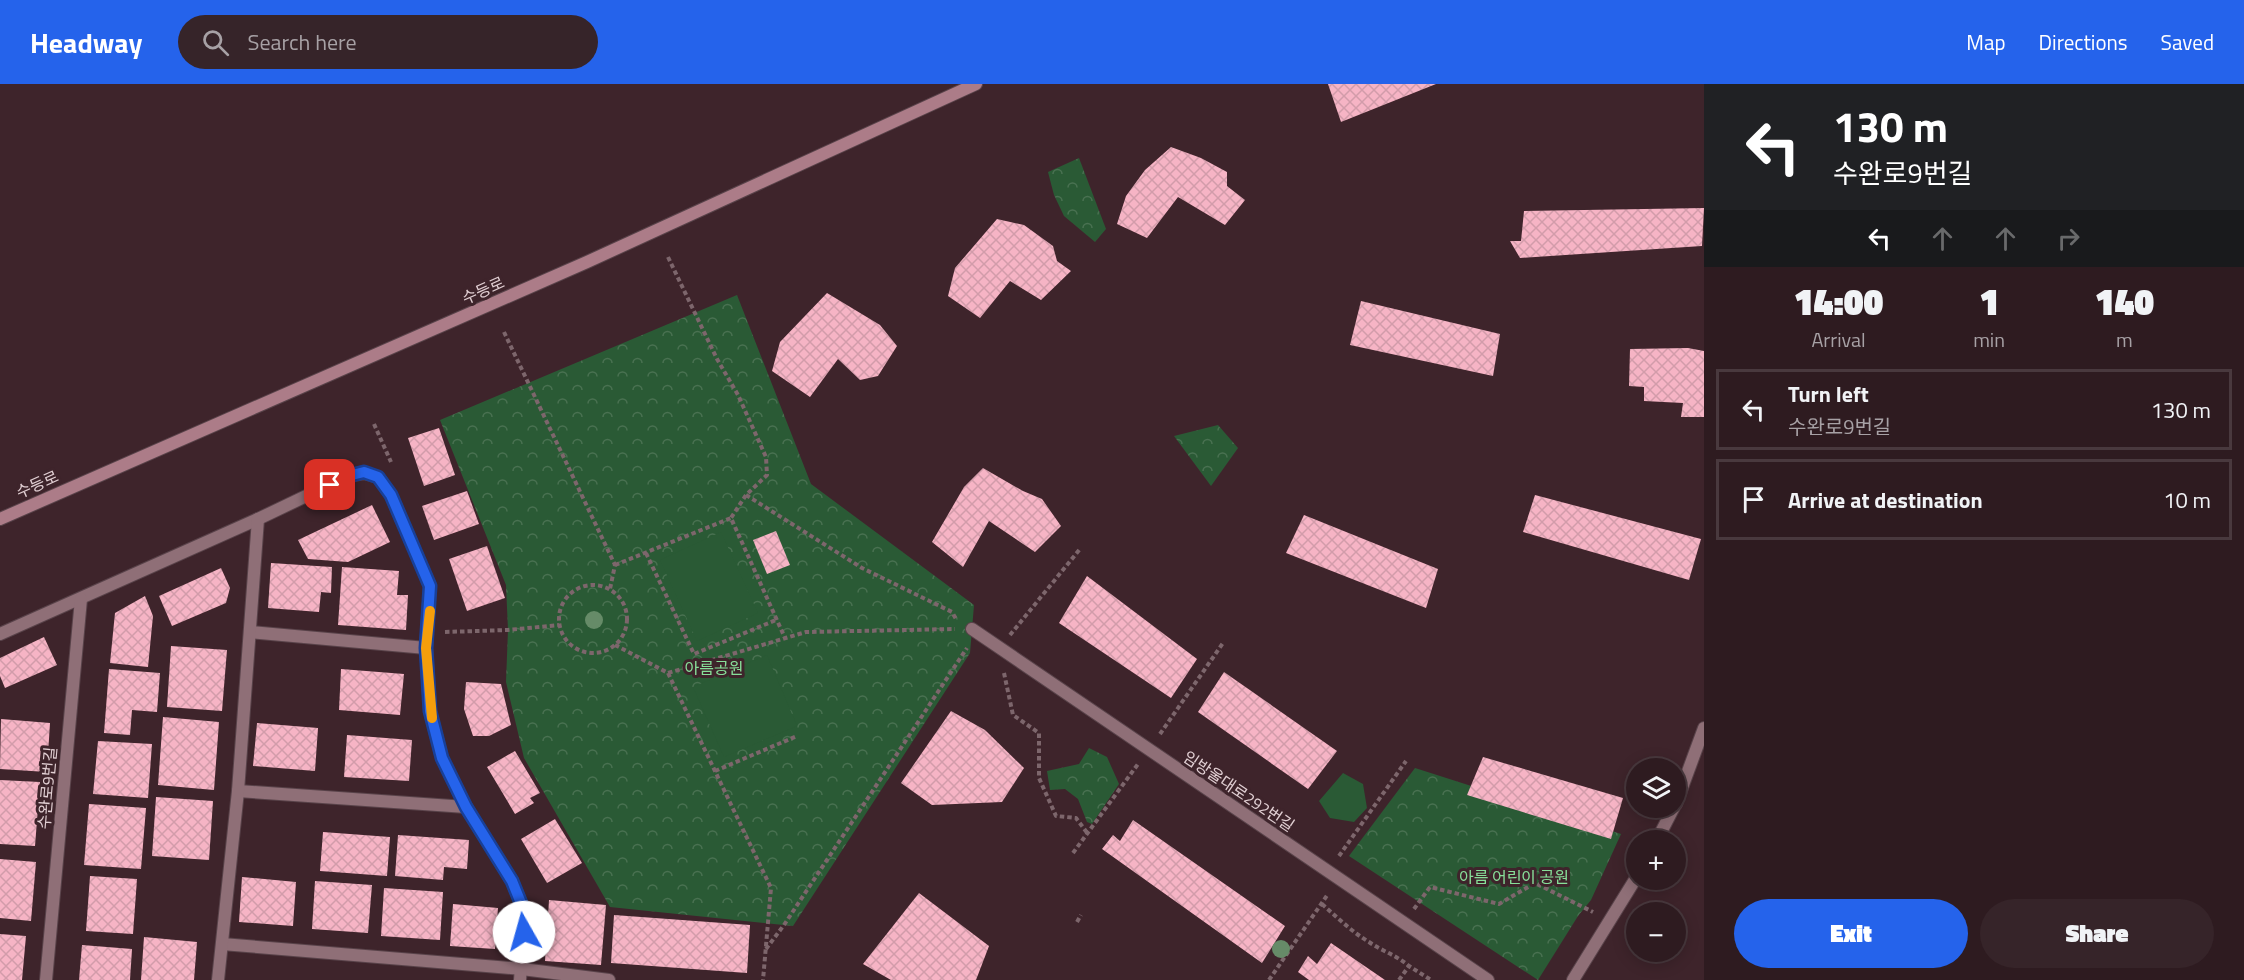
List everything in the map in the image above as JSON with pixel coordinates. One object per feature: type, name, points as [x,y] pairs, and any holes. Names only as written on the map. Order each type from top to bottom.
[{"type":"street","name":"수등로","points":[[0,519],[576,267],[976,84]]},
{"type":"street","points":[[0,634],[258,519],[348,476],[364,472],[378,477],[391,495],[430,586],[426,648],[432,720],[442,758],[466,807],[512,881],[525,913],[521,974]]},
{"type":"street","points":[[218,980],[238,791],[258,519]]},
{"type":"street","name":"수완로9번길","points":[[46,980],[81,599]]},
{"type":"street","name":"임방울대로292번길","points":[[971,630],[1488,980]]},
{"type":"street","points":[[250,632],[426,648]]},
{"type":"street","points":[[1686,776],[1704,728]]},
{"type":"street","points":[[238,791],[466,807]]},
{"type":"street","points":[[1573,980],[1629,890]]},
{"type":"street","points":[[222,944],[521,974],[609,980]]},
{"type":"path","points":[[615,565],[731,518],[746,495],[767,475],[766,457],[738,395],[717,359],[668,257]]},
{"type":"path","points":[[504,333],[615,565],[610,589]]},
{"type":"path","points":[[374,424],[393,468]]},
{"type":"path","points":[[746,495],[862,568],[952,612],[971,630]]},
{"type":"path","points":[[731,518],[784,638]]},
{"type":"path","points":[[1080,549],[999,647],[1013,716],[1039,733],[1039,778],[1056,816],[1076,818],[1088,834]]},
{"type":"path","points":[[646,553],[694,654],[776,620]]},
{"type":"path","points":[[587,585],[599,585],[610,589],[620,597],[626,607],[628,619],[626,630],[615,645],[599,652],[576,649],[567,641],[559,625],[561,607],[576,589],[587,585]]},
{"type":"path","points":[[444,620],[444,632],[508,630],[559,625]]},
{"type":"path","points":[[668,673],[806,632],[971,630]]},
{"type":"path","points":[[766,949],[784,925],[971,630]]},
{"type":"path","points":[[1073,853],[1223,643]]},
{"type":"path","points":[[615,645],[668,673],[771,888],[764,980]]},
{"type":"path","points":[[715,771],[797,736]]},
{"type":"path","points":[[1269,980],[1322,904],[1334,875],[1406,761]]},
{"type":"path","points":[[1405,923],[1430,887],[1499,904],[1535,883],[1593,912]]},
{"type":"path","points":[[1322,904],[1367,941],[1396,955],[1431,980]]},
{"type":"path","points":[[1077,922],[1081,915]]},
{"type":"path","points":[[1399,980],[1409,966]]},
{"type":"green space","points":[[1079,158],[1106,229],[1095,242],[1064,216],[1054,195],[1048,172]]},
{"type":"green space","name":"아름공원","points":[[737,295],[811,484],[974,605],[970,653],[793,926],[610,907],[524,758],[506,682],[508,630],[506,585],[440,420]]},
{"type":"green space","points":[[1218,425],[1238,448],[1211,486],[1174,436]]},
{"type":"green space","points":[[721,532],[758,613],[697,641],[660,560]]},
{"type":"green space","points":[[767,655],[797,726],[724,757],[693,687]]},
{"type":"green space","points":[[1089,748],[1107,757],[1119,784],[1092,824],[1087,822],[1078,799],[1065,789],[1050,790],[1047,771],[1079,764]]},
{"type":"green space","name":"아름 어린이 공원","points":[[1415,768],[1621,834],[1591,900],[1578,916],[1538,980],[1349,856]]},
{"type":"green space","points":[[1343,773],[1363,784],[1367,808],[1354,822],[1330,818],[1319,801]]},
{"type":"building","points":[[1328,84],[1436,84],[1341,122]]},
{"type":"building","points":[[1171,147],[1201,158],[1227,172],[1227,186],[1245,200],[1225,225],[1178,197],[1147,238],[1117,224],[1126,196],[1145,170]]},
{"type":"building","points":[[1704,208],[1702,246],[1520,258],[1510,241],[1521,241],[1524,211]]},
{"type":"building","points":[[997,219],[1024,225],[1053,246],[1057,261],[1071,271],[1041,300],[1010,281],[980,318],[948,296],[955,268]]},
{"type":"building","points":[[827,293],[880,325],[897,346],[878,376],[860,380],[838,359],[810,397],[772,371],[780,342]]},
{"type":"building","points":[[1361,301],[1500,334],[1493,376],[1350,345]]},
{"type":"building","points":[[1688,348],[1704,351],[1704,417],[1681,417],[1683,403],[1644,401],[1644,387],[1629,386],[1630,349]]},
{"type":"building","points":[[439,428],[455,475],[424,486],[408,438]]},
{"type":"building","points":[[983,468],[1042,499],[1061,526],[1035,552],[989,521],[963,567],[932,542],[964,487]]},
{"type":"building","points":[[467,491],[479,524],[434,540],[422,506]]},
{"type":"building","points":[[1535,495],[1701,539],[1689,580],[1523,532]]},
{"type":"building","points":[[372,505],[390,542],[348,562],[308,559],[298,540]]},
{"type":"building","points":[[1304,515],[1438,569],[1426,608],[1286,553]]},
{"type":"building","points":[[776,531],[790,565],[767,574],[753,540]]},
{"type":"building","points":[[487,546],[505,598],[467,611],[449,559]]},
{"type":"building","points":[[271,563],[332,567],[331,593],[321,592],[319,612],[268,608]]},
{"type":"building","points":[[342,567],[399,571],[397,595],[408,595],[406,630],[338,625]]},
{"type":"building","points":[[221,568],[230,588],[226,603],[172,626],[159,596]]},
{"type":"building","points":[[1087,576],[1197,659],[1171,698],[1059,623]]},
{"type":"building","points":[[145,596],[153,616],[148,667],[110,663],[115,613]]},
{"type":"building","points":[[44,637],[57,665],[5,688],[0,676],[0,658]]},
{"type":"building","points":[[171,646],[227,650],[222,711],[167,707]]},
{"type":"building","points":[[109,669],[160,673],[157,712],[132,710],[130,735],[104,733]]},
{"type":"building","points":[[341,669],[404,674],[400,715],[339,710]]},
{"type":"building","points":[[1224,672],[1337,751],[1308,789],[1198,712]]},
{"type":"building","points":[[466,682],[501,684],[511,725],[489,736],[473,736],[464,709]]},
{"type":"building","points":[[951,711],[985,730],[1024,768],[1002,802],[932,805],[901,783]]},
{"type":"building","points":[[163,717],[219,722],[214,790],[158,785]]},
{"type":"building","points":[[1,719],[50,723],[47,772],[0,769]]},
{"type":"building","points":[[257,723],[318,728],[315,771],[253,766]]},
{"type":"building","points":[[347,735],[412,740],[409,781],[344,777]]},
{"type":"building","points":[[98,741],[152,744],[148,798],[93,794]]},
{"type":"building","points":[[515,751],[540,793],[530,798],[534,803],[515,814],[487,767]]},
{"type":"building","points":[[1483,757],[1623,798],[1611,839],[1467,795]]},
{"type":"building","points":[[0,780],[40,782],[35,846],[0,844]]},
{"type":"building","points":[[156,797],[213,801],[209,860],[152,856]]},
{"type":"building","points":[[89,804],[146,808],[141,869],[84,865]]},
{"type":"building","points":[[555,819],[582,863],[547,883],[521,839]]},
{"type":"building","points":[[1133,820],[1285,926],[1262,963],[1102,849],[1113,835],[1120,841]]},
{"type":"building","points":[[323,832],[390,837],[387,876],[320,871]]},
{"type":"building","points":[[398,835],[469,840],[467,869],[444,867],[443,880],[395,876]]},
{"type":"building","points":[[0,859],[36,862],[31,921],[0,918]]},
{"type":"building","points":[[90,876],[137,879],[133,934],[86,931]]},
{"type":"building","points":[[242,877],[296,882],[293,926],[239,922]]},
{"type":"building","points":[[315,881],[372,885],[368,933],[312,929]]},
{"type":"building","points":[[384,888],[443,892],[440,940],[381,936]]},
{"type":"building","points":[[919,893],[989,946],[976,980],[891,980],[863,964]]},
{"type":"building","points":[[549,900],[606,905],[601,965],[545,961]]},
{"type":"building","points":[[453,904],[498,908],[495,949],[450,946]]},
{"type":"building","points":[[614,915],[750,925],[747,973],[611,963]]},
{"type":"building","points":[[0,934],[26,936],[22,980],[0,980]]},
{"type":"building","points":[[144,937],[197,942],[194,980],[141,980]]},
{"type":"building","points":[[1331,943],[1385,980],[1309,980],[1298,972],[1308,956],[1317,964]]},
{"type":"building","points":[[82,945],[132,949],[130,980],[79,980]]},
{"type":"slow traffic","points":[[430,611],[426,648],[432,718]]},
{"type":"route","points":[[330,485],[348,476],[364,472],[378,477],[391,495],[430,586],[426,648],[430,711],[442,758],[466,807],[512,881],[525,913],[524,932]]}]
